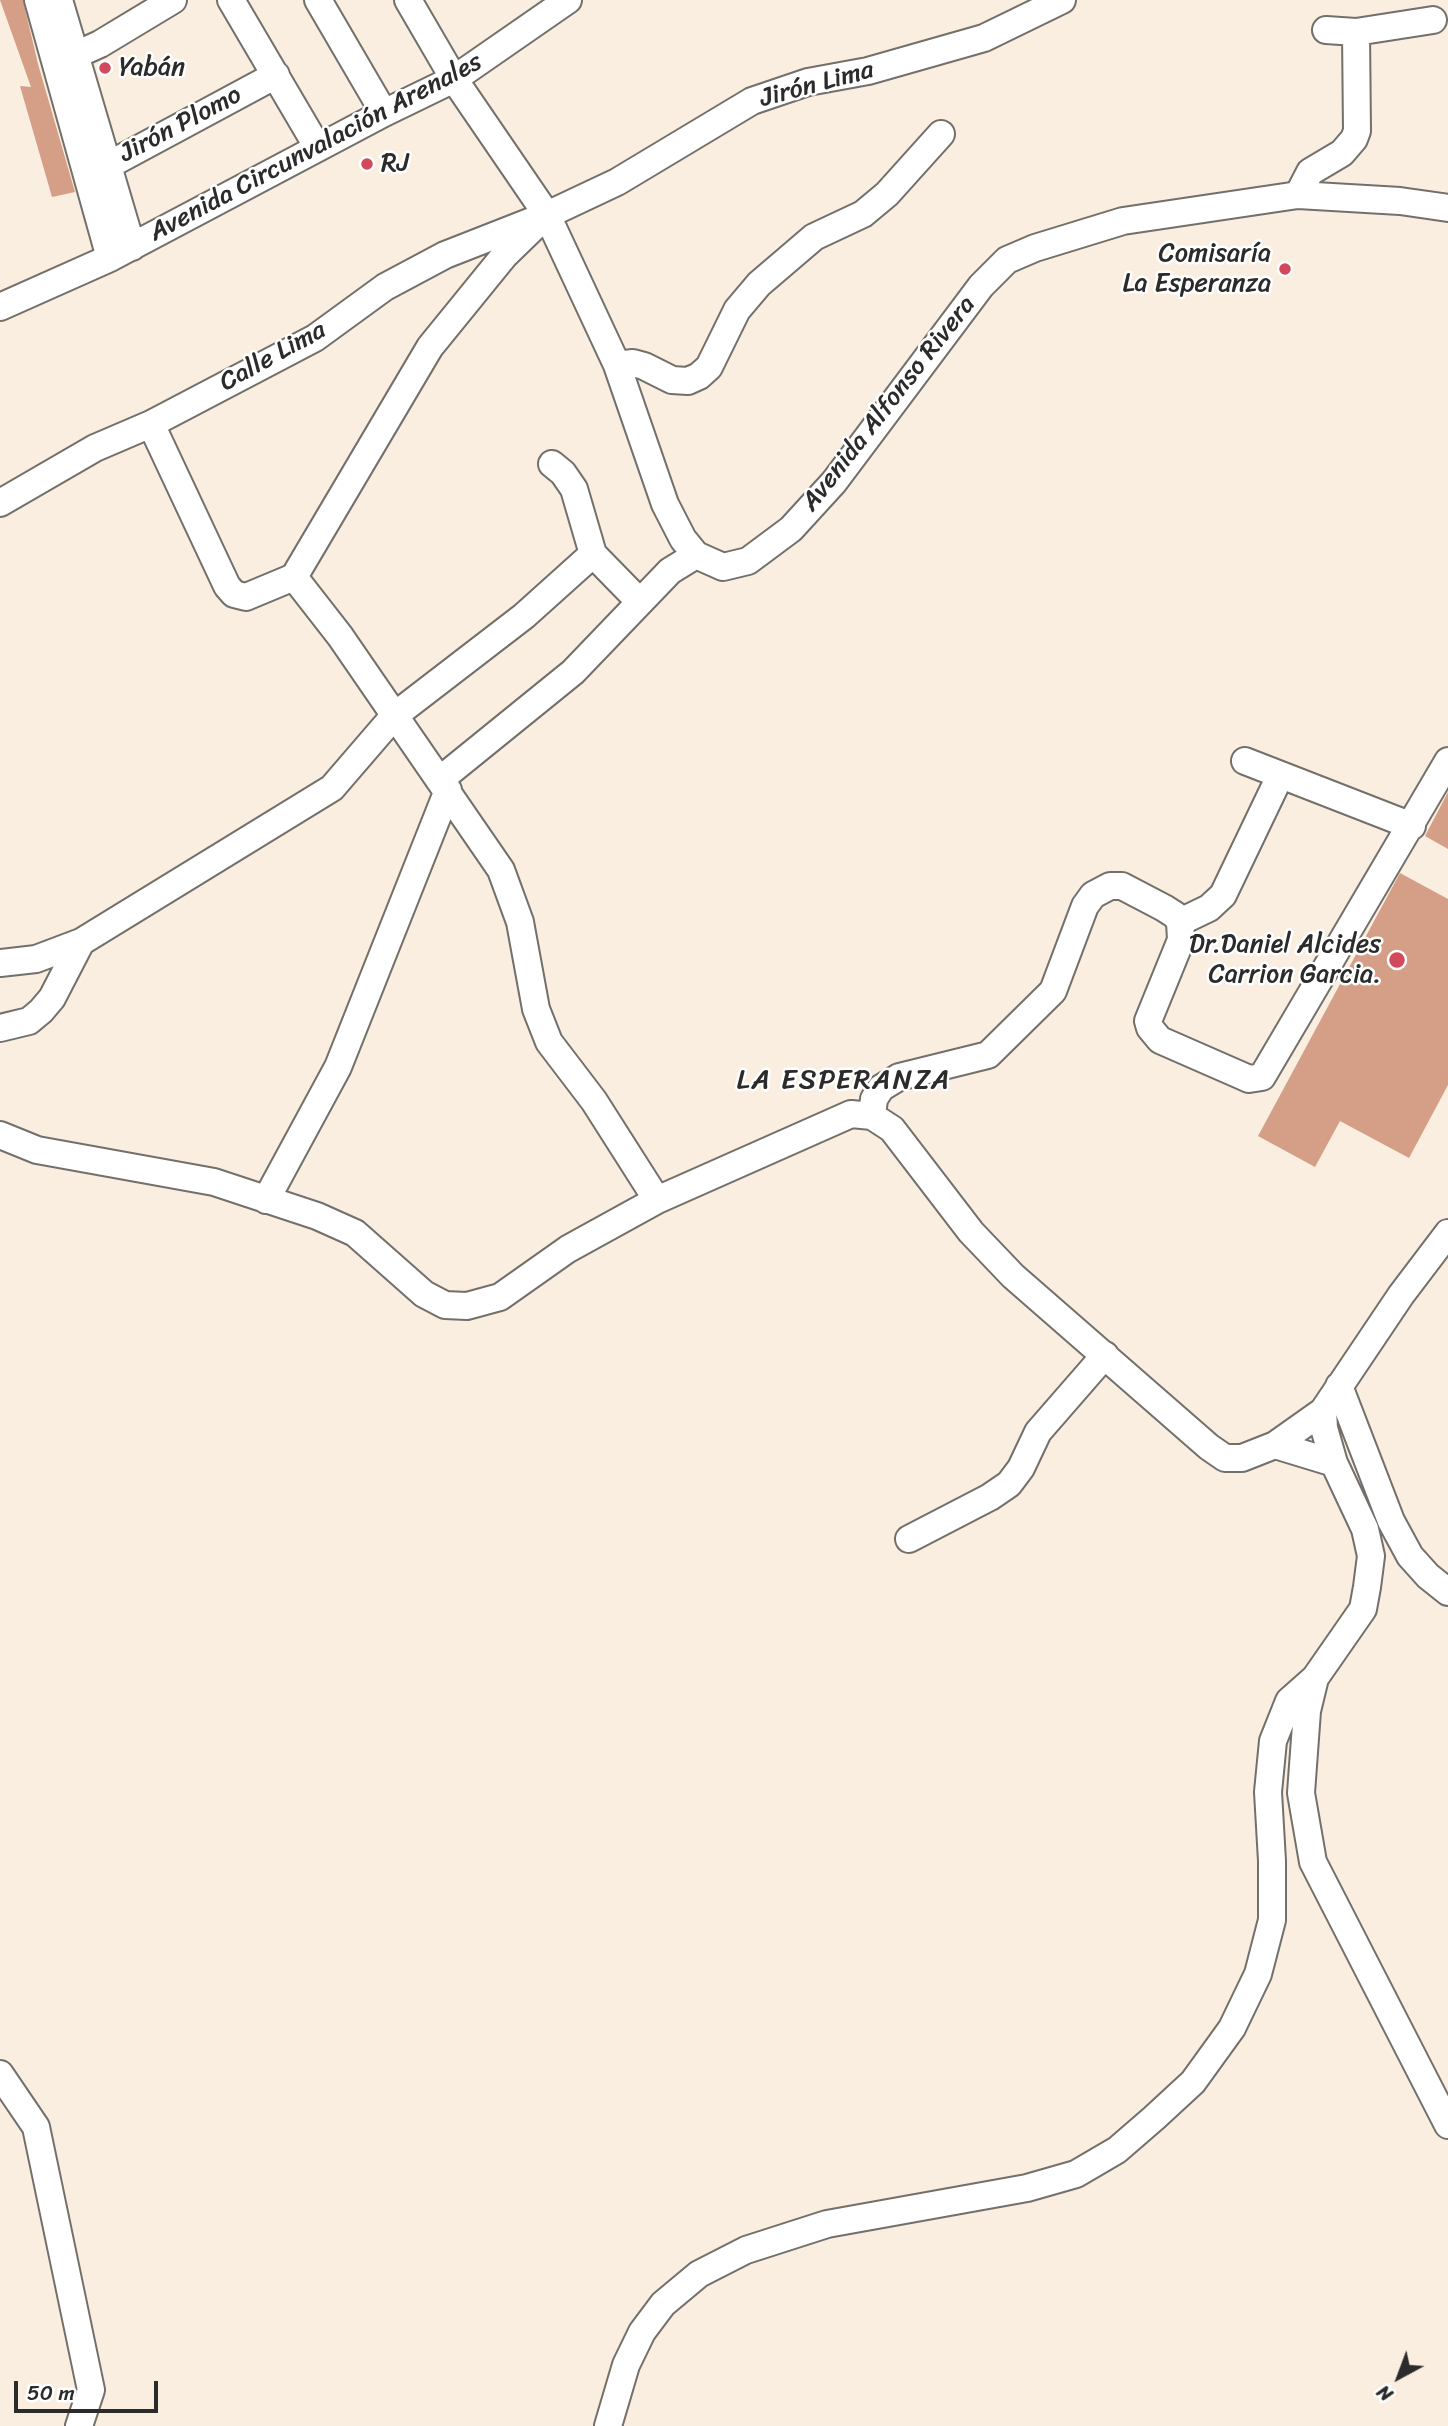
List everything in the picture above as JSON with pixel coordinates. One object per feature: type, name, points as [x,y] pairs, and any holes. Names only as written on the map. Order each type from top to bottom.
[{"type":"street","points":[[38,0],[65,60],[121,252]]},
{"type":"street","points":[[59,0],[65,60]]},
{"type":"street","points":[[65,60],[100,44],[173,0]]},
{"type":"street","points":[[231,0],[318,148]]},
{"type":"street","points":[[318,0],[384,113]]},
{"type":"street","points":[[265,1200],[338,1067],[444,785],[573,672],[670,571],[696,555],[683,539],[666,504],[617,365],[547,215],[454,79],[408,0]]},
{"type":"street","name":"Avenida Circunvalación Arenales","points":[[0,307],[121,252],[454,79],[568,0]]},
{"type":"street","name":"Jirón Lima","points":[[547,215],[617,182],[752,102],[808,82],[868,72],[984,38],[1062,0]]},
{"type":"street","points":[[1326,30],[1356,32],[1433,20]]},
{"type":"street","points":[[1298,195],[1310,172],[1342,153],[1357,131],[1356,32]]},
{"type":"street","name":"Jirón Plomo","points":[[97,171],[276,75]]},
{"type":"street","points":[[617,365],[633,363],[672,380],[688,381],[699,376],[709,367],[737,310],[759,284],[814,237],[863,214],[887,194],[941,134]]},
{"type":"street","name":"Avenida Alfonso Rivera","points":[[696,555],[723,567],[748,561],[791,529],[834,482],[981,286],[1007,260],[1035,248],[1123,221],[1298,195],[1400,201],[1448,208]]},
{"type":"street","points":[[151,424],[233,594],[246,597],[294,576],[430,347],[504,256],[547,215]]},
{"type":"street","name":"Calle Lima","points":[[0,503],[95,448],[151,424],[315,338],[385,287],[445,255],[547,215]]},
{"type":"street","points":[[552,464],[564,473],[574,489],[593,554],[639,601]]},
{"type":"street","points":[[0,963],[36,959],[81,942],[332,788],[394,716],[524,616],[593,554]]},
{"type":"street","points":[[294,576],[340,636],[501,870],[520,922],[536,1009],[549,1042],[594,1101],[657,1200]]},
{"type":"street","points":[[1245,761],[1412,826]]},
{"type":"street","points":[[872,1116],[874,1099],[881,1088],[899,1077],[988,1055],[1007,1037],[1053,990],[1085,906],[1101,889],[1110,886],[1122,887],[1164,908],[1180,922],[1181,940],[1148,1021],[1150,1028],[1160,1040],[1228,1070],[1249,1079],[1262,1077],[1448,761]]},
{"type":"street","points":[[1180,922],[1209,908],[1223,895],[1280,776]]},
{"type":"street","points":[[0,1028],[29,1021],[41,1011],[52,998],[81,942]]},
{"type":"street","points":[[0,1135],[37,1150],[214,1182],[317,1216],[355,1233],[424,1294],[445,1304],[467,1306],[500,1297],[568,1249],[657,1200],[851,1114],[872,1116],[891,1129],[971,1233],[1013,1276],[1225,1458],[1242,1458],[1275,1445],[1323,1411],[1401,1295],[1448,1233]]},
{"type":"street","points":[[909,1539],[990,1497],[1009,1484],[1021,1468],[1038,1432],[1105,1355]]},
{"type":"street","points":[[1339,1386],[1391,1521],[1410,1556],[1428,1576],[1448,1592]]},
{"type":"street","points":[[608,2426],[626,2365],[642,2332],[663,2304],[699,2274],[746,2250],[827,2224],[1027,2188],[1076,2174],[1117,2150],[1193,2081],[1232,2028],[1258,1974],[1272,1920],[1268,1792],[1273,1741],[1289,1701],[1315,1678],[1363,1609],[1371,1556],[1365,1530],[1334,1463],[1324,1428],[1323,1411]]},
{"type":"street","points":[[1275,1445],[1334,1463]]},
{"type":"street","points":[[1315,1678],[1307,1712],[1301,1793],[1313,1862],[1448,2125]]},
{"type":"street","points":[[0,2074],[36,2127],[91,2389],[79,2426]]},
{"type":"building","points":[[0,0],[23,0],[38,64],[75,192],[52,197],[20,86],[31,87]]},
{"type":"building","points":[[1448,792],[1448,849],[1425,836]]},
{"type":"building","name":"Dr.Daniel Alcides Carrion Garcia.","points":[[1400,873],[1448,899],[1448,1085],[1409,1158],[1340,1121],[1315,1167],[1258,1136]]},
{"type":"place","name":"Yabán","points":[[105,68]]},
{"type":"place","name":"RJ","points":[[367,164]]},
{"type":"place","name":"Comisaría La Esperanza","points":[[1285,269]]},
{"type":"place","name":"Dr.Daniel Alcides Carrion Garcia.","points":[[1397,960]]},
{"type":"district","name":"LA ESPERANZA","points":[[844,1081]]}]
